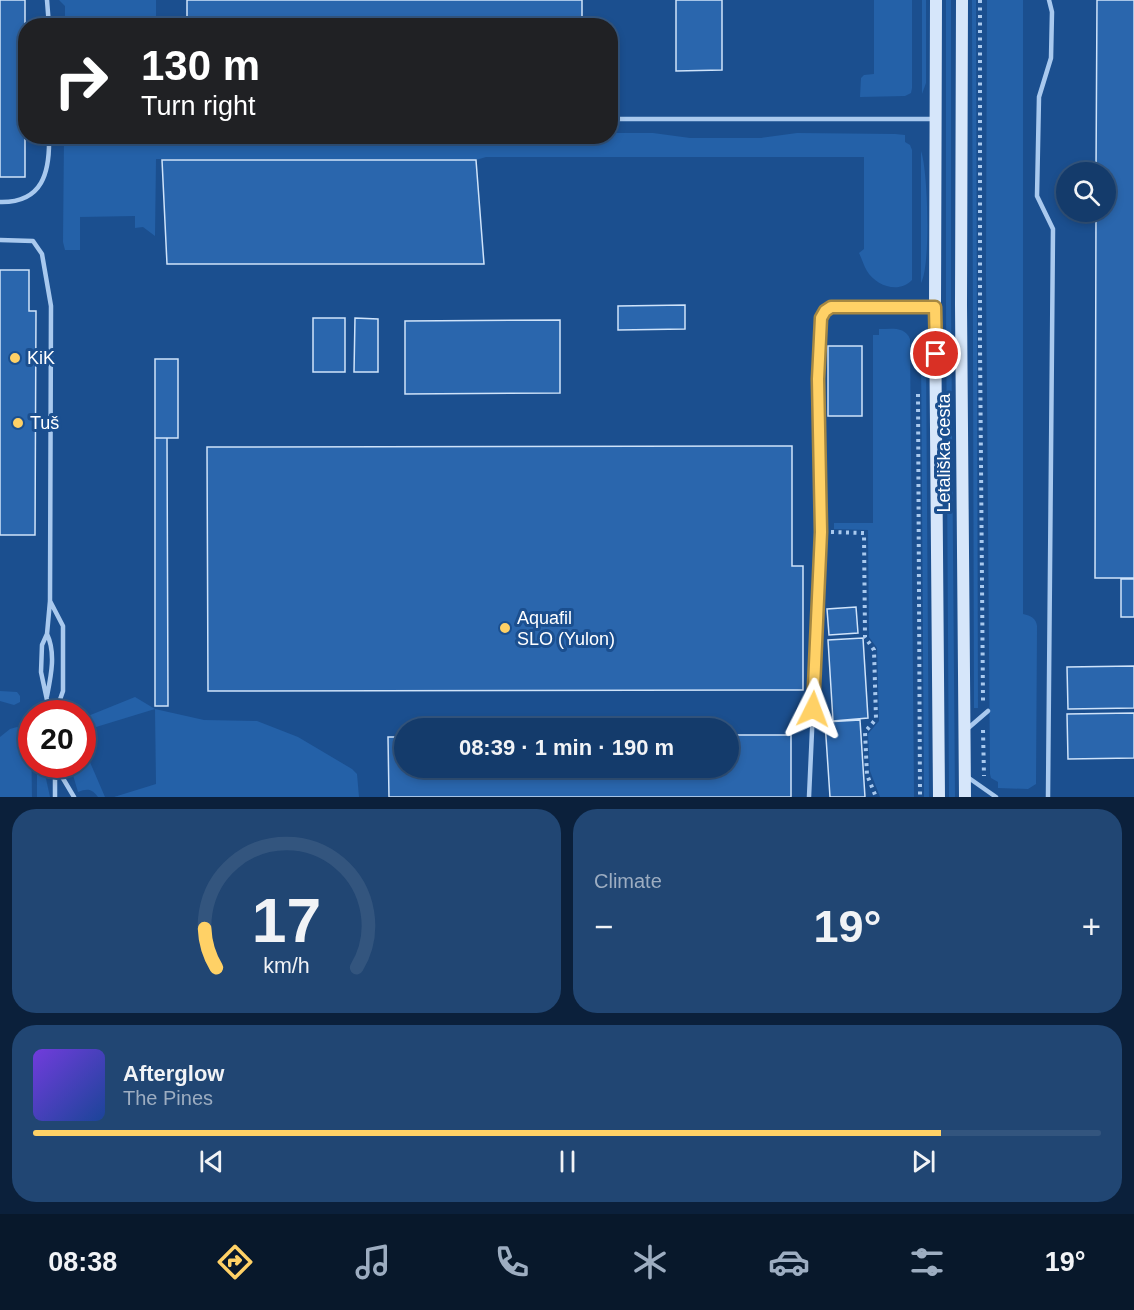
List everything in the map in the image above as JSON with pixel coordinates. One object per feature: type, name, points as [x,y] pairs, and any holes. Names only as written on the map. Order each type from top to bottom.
[{"type":"main road","name":"Letališka cesta","points":[[936,0],[935,307],[939,797]]},
{"type":"main road","name":"Letališka cesta","points":[[962,0],[965,797]]},
{"type":"lane","points":[[47,0],[48,18]]},
{"type":"lane","points":[[1048,797],[1053,229],[1037,196],[1039,97],[1051,58],[1052,12],[1049,0]]},
{"type":"lane","points":[[618,119],[936,119]]},
{"type":"lane","points":[[0,202],[18,201],[40,184],[49,165],[50,144]]},
{"type":"lane","points":[[0,240],[33,241],[42,254],[51,306],[50,601],[46,634],[42,645],[41,672],[47,700]]},
{"type":"lane","points":[[809,797],[821,532],[818,379],[821,318],[831,307],[935,307]]},
{"type":"lane","points":[[50,601],[63,626],[63,691],[60,700]]},
{"type":"lane","points":[[46,634],[51,644],[51,675],[46,697]]},
{"type":"lane","points":[[964,731],[988,711]]},
{"type":"lane","points":[[965,775],[996,797]]},
{"type":"lane","points":[[55,778],[55,797]]},
{"type":"lane","points":[[63,778],[74,797]]},
{"type":"path","name":"Letališka cesta","points":[[980,0],[983,704]]},
{"type":"path","name":"Letališka cesta","points":[[918,387],[920,797]]},
{"type":"path","points":[[821,532],[864,533],[865,637],[874,650],[876,719],[865,732],[867,775],[876,797]]},
{"type":"path","points":[[983,726],[984,774]]},
{"type":"shaded area","points":[[59,0],[156,0],[156,18],[65,18],[65,6]]},
{"type":"shaded area","points":[[874,0],[912,0],[912,88],[911,93],[905,96],[860,97],[861,78],[864,75],[874,74]]},
{"type":"shaded area","points":[[922,0],[926,0],[926,83],[922,94]]},
{"type":"shaded area","points":[[946,0],[951,0],[955,797],[949,797]]},
{"type":"shaded area","points":[[972,0],[976,0],[978,708],[974,708]]},
{"type":"shaded area","points":[[987,0],[1023,0],[1023,614],[1033,618],[1037,626],[1036,784],[1028,789],[998,788],[998,782],[991,778],[990,774],[986,272]]},
{"type":"shaded area","points":[[618,133],[653,133],[690,138],[761,138],[797,133],[905,135],[905,142],[912,150],[912,280],[901,287],[888,286],[876,281],[867,271],[859,253],[864,249],[864,157],[486,157],[476,160],[156,159],[155,236],[143,227],[135,228],[135,216],[80,217],[80,250],[65,250],[63,242],[64,144],[618,144]]},
{"type":"shaded area","points":[[921,151],[925,177],[927,238],[921,283]]},
{"type":"shaded area","points":[[879,329],[901,330],[910,339],[914,797],[880,797],[870,771],[868,734],[879,721],[877,648],[869,637],[868,530],[834,529],[834,523],[873,523],[873,335],[879,335]]},
{"type":"shaded area","points":[[921,348],[925,348],[926,356],[929,797],[924,797]]},
{"type":"shaded area","points":[[0,691],[17,692],[20,696],[18,703],[14,705],[0,701]]},
{"type":"shaded area","points":[[135,697],[155,709],[96,727],[96,713]]},
{"type":"shaded area","points":[[155,709],[204,720],[257,721],[298,737],[352,769],[357,774],[359,797],[114,797],[156,784]]},
{"type":"shaded area","points":[[18,728],[18,778],[32,778],[32,797],[0,797],[0,737],[10,729]]},
{"type":"shaded area","points":[[96,776],[105,797],[98,797],[90,790],[78,792],[74,778],[96,778]]},
{"type":"shaded area","points":[[37,778],[46,778],[50,797],[37,797]]},
{"type":"building","points":[[0,0],[25,0],[25,18],[18,18],[18,144],[25,144],[25,177],[0,177]]},
{"type":"building","points":[[187,0],[582,0],[582,18],[187,18]]},
{"type":"building","points":[[676,0],[722,0],[722,70],[676,71]]},
{"type":"building","points":[[1097,0],[1134,0],[1134,578],[1095,578],[1096,222],[1116,222],[1116,162],[1096,162]]},
{"type":"building","points":[[162,160],[476,160],[484,264],[167,264]]},
{"type":"building","name":"Tuš","points":[[0,270],[29,270],[29,311],[36,311],[35,535],[0,535]]},
{"type":"building","points":[[685,305],[685,329],[618,330],[618,306]]},
{"type":"building","points":[[313,318],[345,318],[345,372],[313,372]]},
{"type":"building","points":[[355,318],[378,319],[378,372],[354,372]]},
{"type":"building","points":[[560,320],[560,393],[405,394],[405,321]]},
{"type":"building","points":[[828,346],[862,346],[862,416],[828,416]]},
{"type":"building","points":[[155,359],[178,359],[178,438],[155,438]]},
{"type":"building","points":[[155,438],[167,438],[168,706],[155,706]]},
{"type":"building","name":"Aquafil SLO (Yulon)","points":[[792,446],[792,566],[803,566],[803,690],[208,691],[207,447]]},
{"type":"building","points":[[1121,579],[1134,579],[1134,617],[1121,617]]},
{"type":"building","points":[[856,607],[858,633],[829,635],[827,609]]},
{"type":"building","points":[[863,638],[868,718],[833,721],[828,640]]},
{"type":"building","points":[[1134,666],[1134,708],[1068,709],[1067,667]]},
{"type":"building","points":[[1134,713],[1134,758],[1068,759],[1067,714]]},
{"type":"building","points":[[860,720],[865,797],[830,797],[825,722]]},
{"type":"building","points":[[739,735],[791,735],[791,797],[389,797],[388,737],[394,737],[394,778],[739,778]]},
{"type":"place","name":"KiK","points":[[15,358]]},
{"type":"place","name":"Tuš","points":[[18,423]]},
{"type":"place","name":"Aquafil SLO (Yulon)","points":[[505,628]]},
{"type":"route","points":[[813,709],[821,532],[818,379],[821,318],[831,307],[935,307],[936,354]]}]
